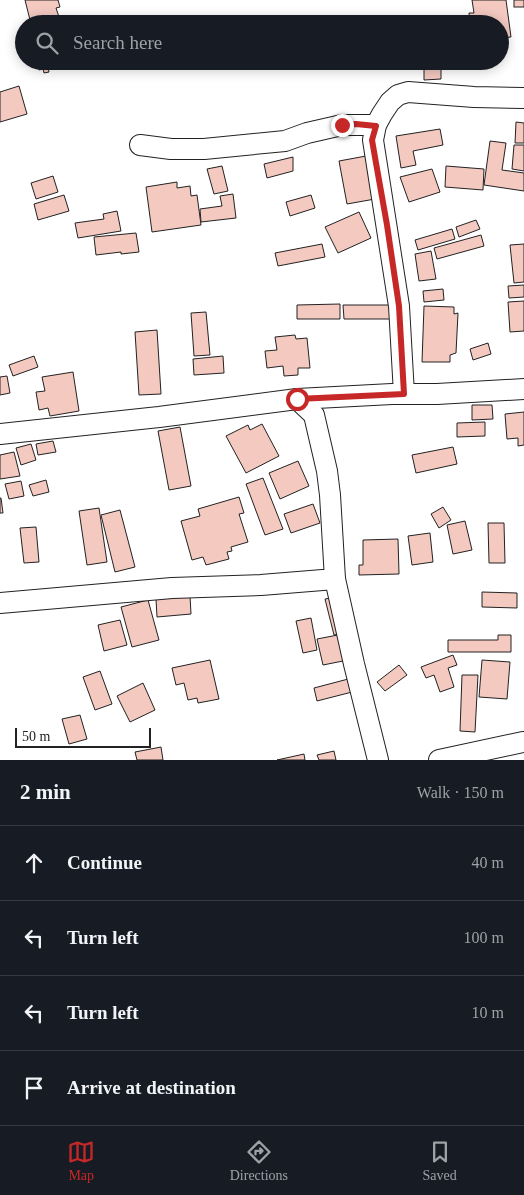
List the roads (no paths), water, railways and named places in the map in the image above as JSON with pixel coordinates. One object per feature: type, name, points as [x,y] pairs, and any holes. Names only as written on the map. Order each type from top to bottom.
[{"type":"street","points":[[404,394],[399,306],[372,140],[376,126],[390,102],[408,92],[474,97],[524,98]]},
{"type":"street","points":[[140,145],[171,149],[214,148],[285,142],[307,133],[342,125],[376,126]]},
{"type":"street","points":[[0,434],[158,417],[297,399],[318,407],[404,394],[524,389]]},
{"type":"street","points":[[318,407],[330,495],[335,579],[378,760]]},
{"type":"street","points":[[0,603],[172,588],[260,585],[335,579]]},
{"type":"street","points":[[438,760],[524,740],[518,760]]}]
